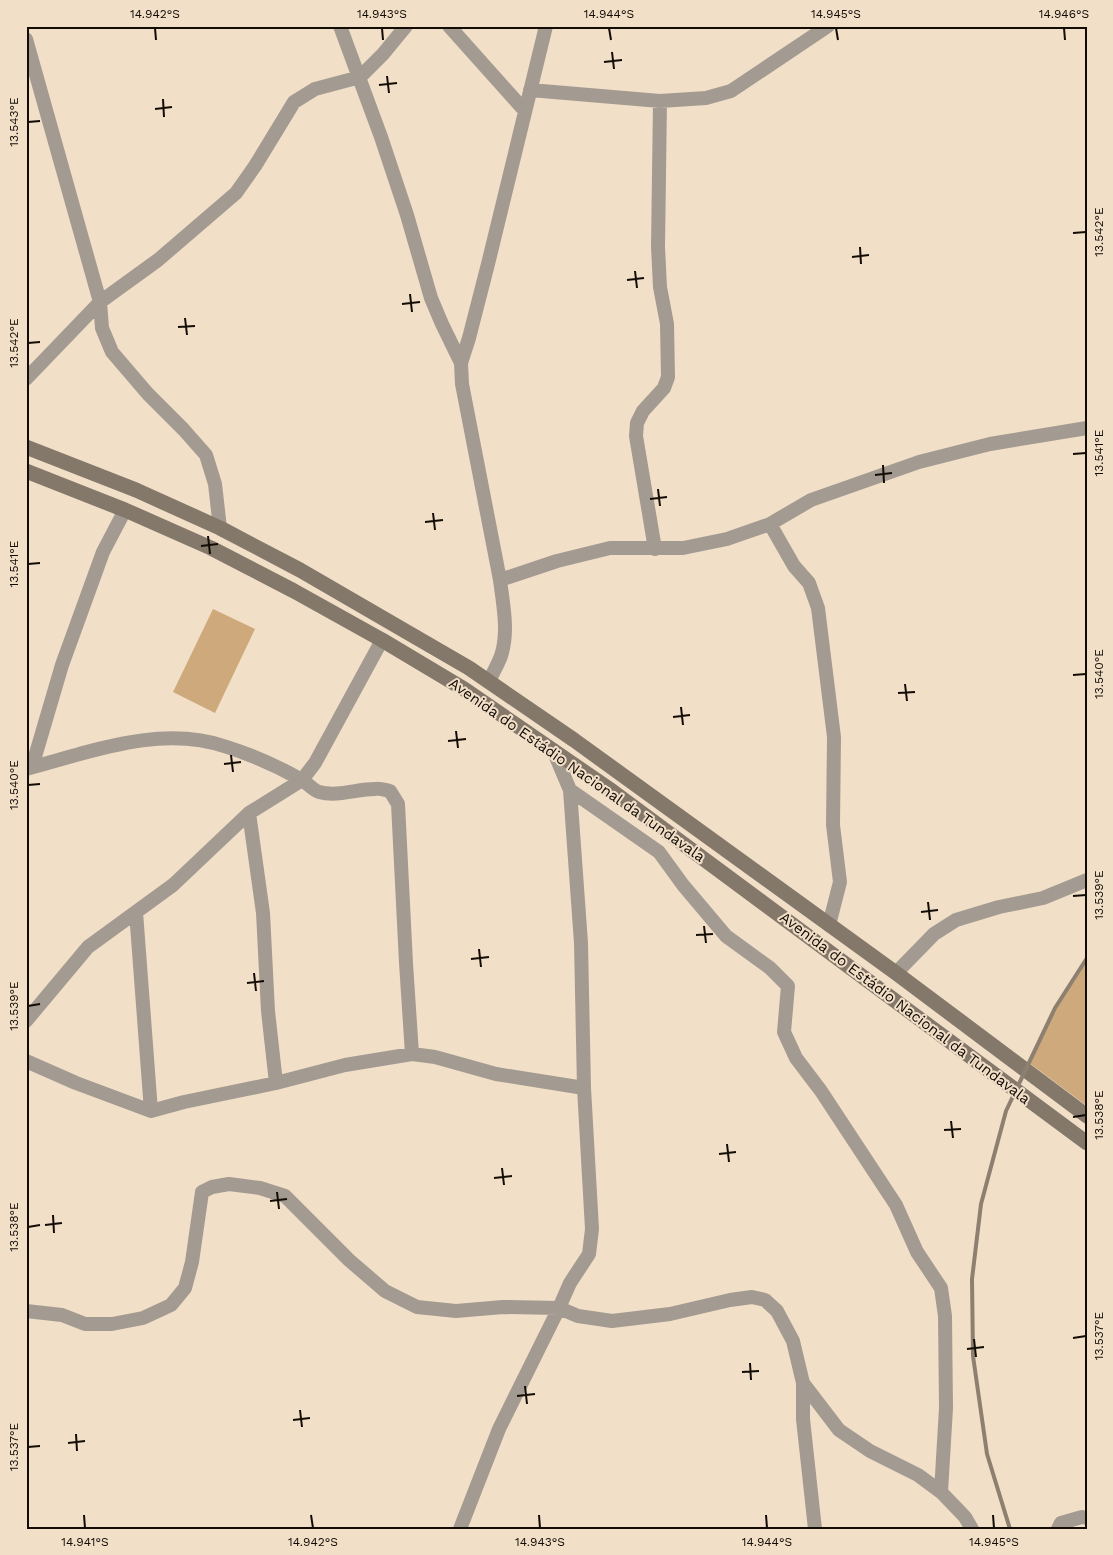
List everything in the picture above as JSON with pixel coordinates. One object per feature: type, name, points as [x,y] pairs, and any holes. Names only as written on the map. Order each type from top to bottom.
[{"type":"street","points":[[340,26],[360,77],[407,215],[432,298],[461,363]]},
{"type":"street","points":[[26,379],[100,302],[158,260],[236,193],[294,102],[315,89],[360,77],[383,54],[406,26]]},
{"type":"street","points":[[449,26],[525,111]]},
{"type":"street","points":[[489,681],[501,654],[504,632],[504,607],[462,384],[461,363],[486,274],[546,26]]},
{"type":"street","points":[[530,90],[660,101],[706,98],[731,91],[828,26]]},
{"type":"street","points":[[26,39],[100,302],[102,328],[112,352],[148,394],[206,455],[215,484],[220,528]]},
{"type":"street","points":[[656,549],[636,436],[637,423],[643,410],[664,388],[668,377],[667,324],[660,287],[658,247],[660,101]]},
{"type":"street","points":[[500,580],[557,561],[610,548],[683,548],[727,539],[770,524],[811,500],[919,462],[990,444],[1087,428]]},
{"type":"street","name":"Avenida do Estádio Nacional da Tundavala","points":[[26,447],[136,490],[220,528],[300,570],[489,681],[581,745],[896,973],[1087,1116]]},
{"type":"street","name":"Avenida do Estádio Nacional da Tundavala","points":[[26,471],[125,510],[211,548],[382,640],[464,689],[612,791],[981,1063],[1086,1143]]},
{"type":"street","points":[[29,768],[62,665],[103,552],[125,510]]},
{"type":"street","points":[[770,524],[794,566],[808,583],[818,608],[834,737],[833,825],[840,882],[829,926]]},
{"type":"street","points":[[26,1021],[88,946],[173,885],[249,813],[302,780],[316,764],[382,640]]},
{"type":"street","points":[[29,768],[86,752],[144,739],[191,738],[226,746],[262,760],[302,780],[317,792],[342,794],[376,788],[390,791],[398,804],[412,1054]]},
{"type":"street","points":[[460,1529],[499,1430],[570,1283],[589,1254],[592,1229],[584,1088],[581,943],[570,790],[553,750]]},
{"type":"street","points":[[570,790],[659,852],[726,936],[770,968],[788,986],[784,1032],[796,1058],[821,1091],[896,1205],[916,1252],[941,1288],[945,1316],[946,1408],[941,1492]]},
{"type":"street","points":[[249,813],[263,914],[268,1011],[276,1083]]},
{"type":"street","points":[[896,973],[934,934],[956,920],[999,907],[1043,898],[1087,880]]},
{"type":"street","points":[[136,912],[151,1111]]},
{"type":"street","points":[[26,1061],[76,1083],[151,1111],[184,1102],[276,1083],[345,1065],[412,1054],[435,1057],[496,1074],[584,1088]]},
{"type":"street","points":[[26,1311],[62,1315],[85,1324],[112,1324],[144,1318],[171,1305],[185,1288],[192,1262],[202,1192],[212,1187],[229,1184],[260,1188],[285,1196],[348,1260],[385,1291],[417,1307],[456,1311],[503,1307],[558,1308],[578,1316],[612,1321],[670,1314],[730,1300],[752,1297],[765,1300],[777,1311],[793,1341],[803,1384],[803,1420],[815,1529]]},
{"type":"street","points":[[803,1384],[840,1430],[870,1451],[918,1474],[941,1492],[965,1517],[972,1529]]},
{"type":"street","points":[[1058,1529],[1061,1523],[1082,1517],[1087,1518]]},
{"type":"shaded area","points":[[213,609],[255,629],[215,713],[173,692]]},
{"type":"shaded area","points":[[1087,958],[1087,1106],[1028,1062],[1055,1008]]},
{"type":"railway","points":[[1010,1529],[987,1454],[973,1356],[972,1279],[981,1204],[1006,1111],[1055,1008],[1087,958]]}]
